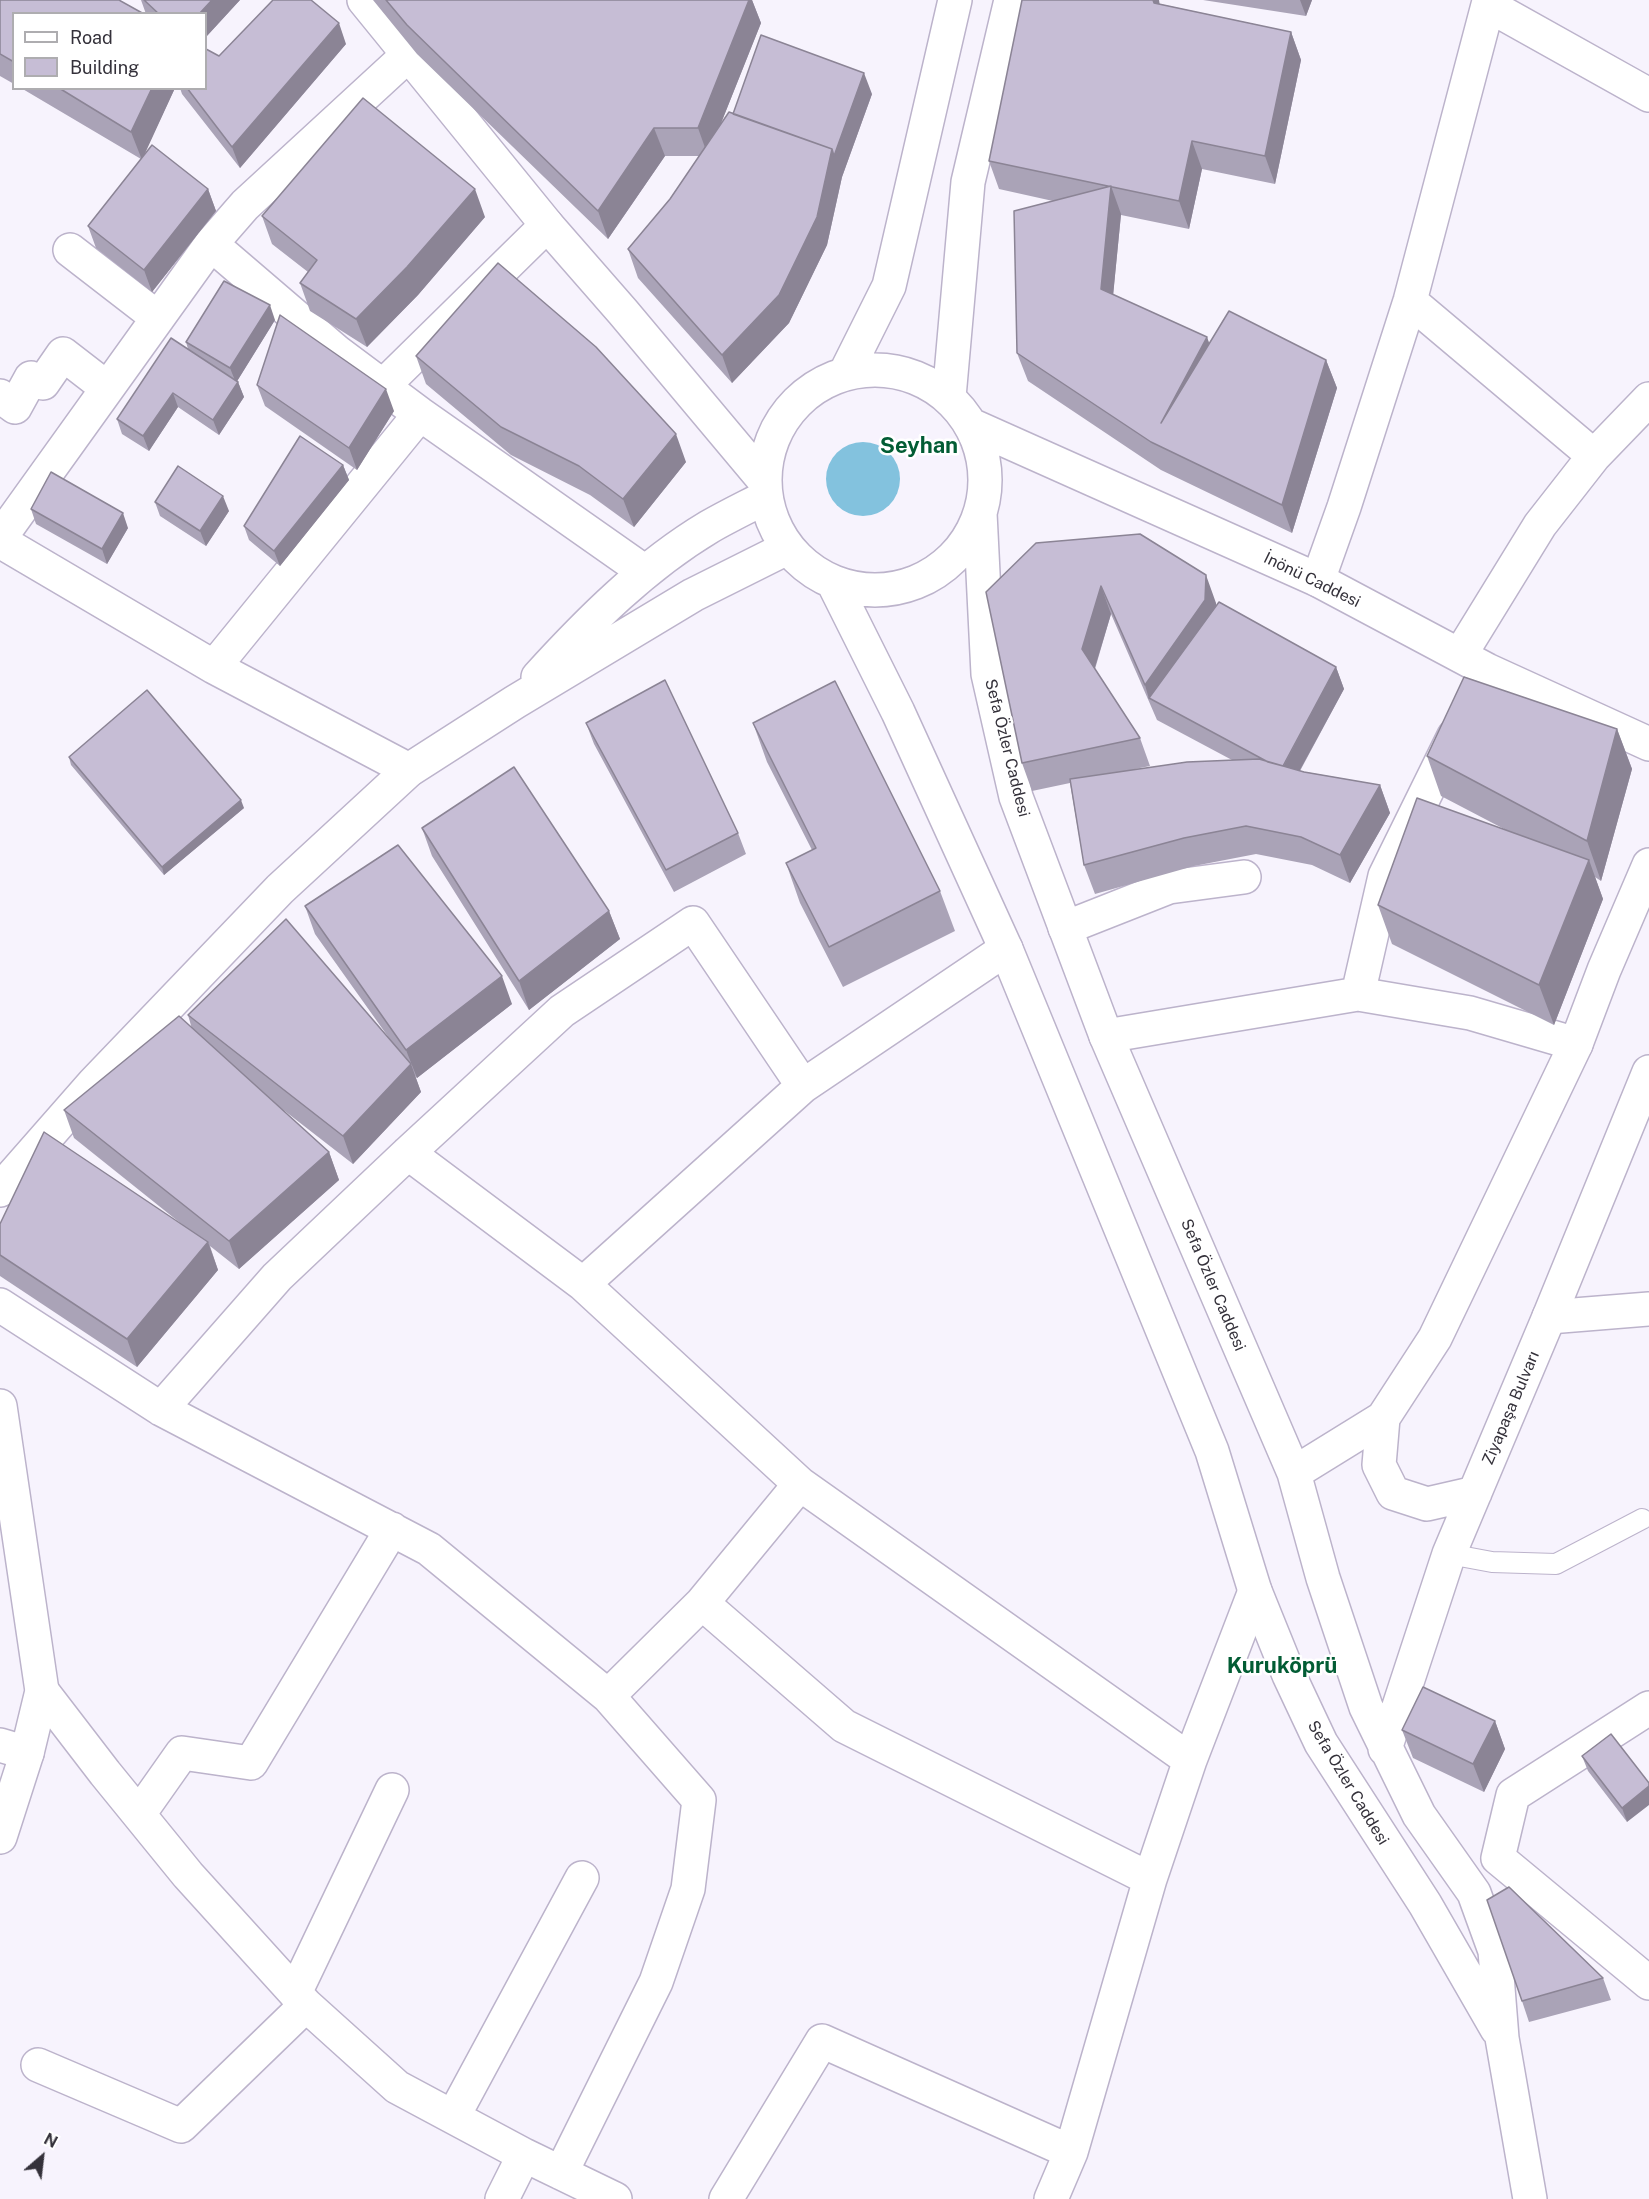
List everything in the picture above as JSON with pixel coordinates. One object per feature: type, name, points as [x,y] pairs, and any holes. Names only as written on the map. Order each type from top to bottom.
[{"type":"street","points":[[364,0],[546,225],[623,312],[765,488]]},
{"type":"street","points":[[846,372],[889,286],[956,0]]},
{"type":"street","points":[[949,397],[968,182],[1011,0]]},
{"type":"street","points":[[1318,580],[1344,507],[1410,301],[1488,2],[1649,95]]},
{"type":"street","points":[[408,55],[245,204],[211,244],[0,540],[214,667],[409,770]]},
{"type":"street","points":[[383,387],[546,225]]},
{"type":"street","points":[[211,244],[337,352],[383,387],[645,572]]},
{"type":"street","points":[[70,250],[158,318]]},
{"type":"street","points":[[1410,301],[1594,456]]},
{"type":"street","points":[[0,396],[15,407],[31,378],[43,382],[63,354],[107,388]]},
{"type":"street","points":[[883,369],[909,375],[949,397],[971,425],[984,459],[985,496],[974,531],[951,561],[921,581],[885,590],[848,588],[834,584],[814,573],[787,548],[769,515],[765,488],[769,443],[786,412],[813,387],[846,372],[883,369]]},
{"type":"street","points":[[1358,994],[1385,876],[1469,706],[1473,663],[1540,525],[1594,456],[1649,399]]},
{"type":"street","points":[[214,667],[420,414]]},
{"type":"street","name":"İnönü Caddesi","points":[[971,425],[1318,580],[1473,663],[1649,744]]},
{"type":"street","points":[[515,702],[579,632],[645,572],[765,488]]},
{"type":"street","name":"Sefa Özler Caddesi","points":[[980,513],[988,674],[1016,796],[1106,1036],[1294,1473],[1330,1600],[1366,1707],[1419,1815],[1474,1893],[1495,1951],[1502,2038],[1530,2199]]},
{"type":"street","points":[[0,1190],[94,1083],[280,889],[409,770],[515,702],[693,595],[787,548]]},
{"type":"street","name":"Sefa Özler Caddesi","points":[[834,584],[898,712],[1006,949],[1212,1451],[1255,1591],[1289,1675],[1321,1743],[1425,1904],[1502,2038]]},
{"type":"street","points":[[1294,1473],[1383,1418],[1435,1338],[1576,1044],[1604,970],[1649,865]]},
{"type":"street","points":[[1065,928],[1169,887],[1244,877]]},
{"type":"street","points":[[161,1409],[277,1277],[562,1011],[693,923],[803,1086]]},
{"type":"street","points":[[583,1284],[803,1086],[1006,949]]},
{"type":"street","points":[[1106,1036],[1358,994],[1470,1013],[1576,1044]]},
{"type":"street","name":"Ziyapaşa Bulvarı","points":[[1385,1749],[1449,1554],[1645,1092]]},
{"type":"street","points":[[408,1153],[583,1284],[800,1484],[1190,1760]]},
{"type":"street","points":[[0,1305],[161,1409],[429,1549],[608,1696],[699,1800],[688,1889],[656,1982],[561,2173]]},
{"type":"street","points":[[1550,1317],[1649,1309]]},
{"type":"street","points":[[0,1406],[42,1691],[188,1875],[301,1999],[397,2087],[615,2199]]},
{"type":"street","points":[[1383,1418],[1379,1465],[1393,1492],[1427,1504],[1474,1492]]},
{"type":"street","points":[[608,1696],[702,1603],[800,1484]]},
{"type":"street","points":[[139,1814],[182,1753],[251,1763],[392,1529]]},
{"type":"street","points":[[1052,2199],[1071,2152],[1150,1879],[1190,1760],[1255,1591]]},
{"type":"street","points":[[702,1603],[844,1726],[1150,1879]]},
{"type":"street","points":[[0,1837],[14,1749],[42,1691]]},
{"type":"street","points":[[1647,1977],[1498,1858],[1514,1795],[1649,1708]]},
{"type":"street","points":[[38,2065],[181,2126],[301,1999],[392,1790]]},
{"type":"street","points":[[453,2117],[582,1878]]},
{"type":"street","points":[[726,2199],[822,2041],[1071,2152]]},
{"type":"street","points":[[502,2199],[524,2154]]},
{"type":"lane","points":[[1449,1554],[1492,1562],[1556,1564],[1642,1519]]},
{"type":"water","points":[[863,442],[877,445],[889,453],[897,465],[900,479],[897,493],[889,505],[877,513],[863,516],[849,513],[837,505],[829,493],[826,479],[829,465],[837,453],[849,445]]},
{"type":"building","points":[[0,0],[119,0],[140,12],[12,12],[12,61],[0,54]]},
{"type":"building","points":[[144,0],[212,0],[201,12],[157,12]]},
{"type":"building","points":[[273,0],[311,0],[339,23],[232,147],[189,90],[207,90],[207,50],[219,56]]},
{"type":"building","points":[[386,0],[749,0],[698,128],[654,128],[598,211],[407,25]]},
{"type":"building","points":[[1022,0],[1153,0],[1154,3],[1291,32],[1265,156],[1192,141],[1179,201],[989,161]]},
{"type":"building","points":[[761,35],[864,73],[834,156],[832,149],[733,114]]},
{"type":"building","points":[[62,90],[151,90],[131,132]]},
{"type":"building","points":[[363,98],[475,189],[407,267],[356,319],[300,283],[317,260],[262,216]]},
{"type":"building","points":[[729,112],[832,149],[817,217],[779,295],[722,355],[628,249],[670,199]]},
{"type":"building","points":[[152,145],[208,189],[144,270],[88,226]]},
{"type":"building","points":[[1111,186],[1101,289],[1207,337],[1161,423],[1229,311],[1326,360],[1282,505],[1151,442],[1017,353],[1014,211]]},
{"type":"building","points":[[498,263],[596,347],[676,434],[623,499],[579,466],[501,427],[416,356]]},
{"type":"building","points":[[224,281],[270,305],[230,368],[186,342]]},
{"type":"building","points":[[280,315],[386,389],[349,448],[257,385]]},
{"type":"building","points":[[171,338],[238,382],[213,420],[173,393],[143,436],[117,419]]},
{"type":"building","points":[[300,436],[343,465],[274,551],[244,526]]},
{"type":"building","points":[[178,466],[223,496],[200,531],[155,502]]},
{"type":"building","points":[[51,472],[123,513],[102,549],[31,509]]},
{"type":"building","points":[[1140,534],[1206,575],[1205,600],[1145,685],[1101,586],[1082,649],[1140,738],[1022,763],[986,592],[1036,543]]},
{"type":"building","points":[[1219,602],[1336,667],[1283,766],[1268,762],[1149,698]]},
{"type":"building","points":[[1464,677],[1617,729],[1587,841],[1427,756]]},
{"type":"building","points":[[665,680],[738,833],[666,870],[586,723]]},
{"type":"building","points":[[835,681],[940,891],[829,947],[786,863],[816,848],[753,723]]},
{"type":"building","points":[[147,690],[241,800],[162,867],[69,757]]},
{"type":"building","points":[[1259,759],[1304,772],[1380,785],[1340,855],[1301,837],[1246,826],[1184,838],[1084,865],[1070,779],[1187,762]]},
{"type":"building","points":[[514,767],[609,911],[519,981],[422,828]]},
{"type":"building","points":[[1417,798],[1589,860],[1539,985],[1378,905]]},
{"type":"building","points":[[398,845],[502,976],[406,1050],[305,906]]},
{"type":"building","points":[[286,919],[411,1064],[343,1136],[188,1015]]},
{"type":"building","points":[[179,1016],[329,1152],[229,1241],[64,1110]]},
{"type":"building","points":[[44,1132],[208,1242],[127,1339],[0,1255],[0,1224]]},
{"type":"building","points":[[1423,1687],[1495,1721],[1473,1764],[1402,1730]]},
{"type":"building","points":[[1611,1734],[1649,1783],[1649,1786],[1622,1808],[1582,1756]]},
{"type":"building","points":[[1509,1887],[1603,1978],[1522,2001],[1487,1900]]},
{"type":"district","name":"Seyhan","points":[[919,446]]},
{"type":"district","name":"Kuruköprü","points":[[1282,1666]]}]
